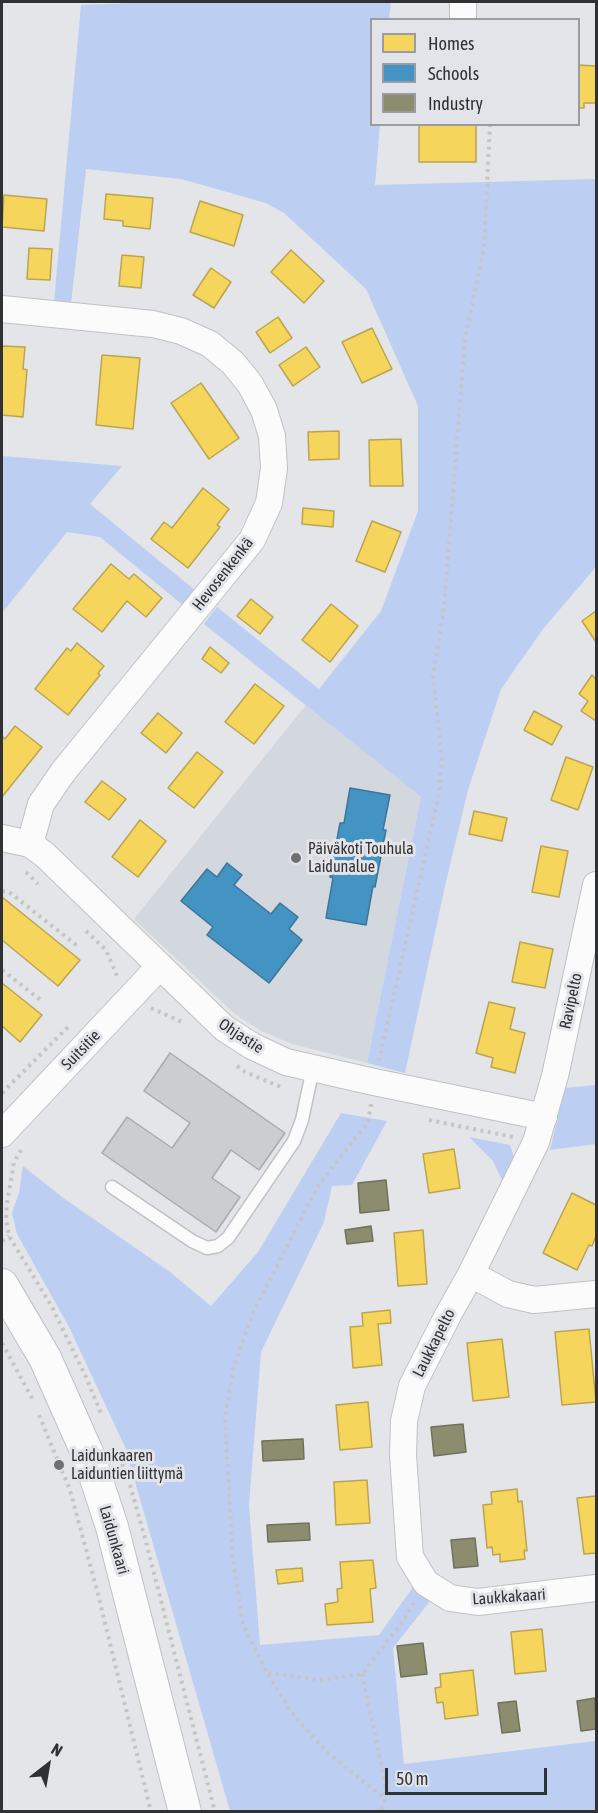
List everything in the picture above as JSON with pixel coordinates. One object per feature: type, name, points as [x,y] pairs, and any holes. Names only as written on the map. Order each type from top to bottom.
[{"type":"street","points":[[463,2],[463,18]]},
{"type":"street","name":"Hevosenkenkä","points":[[2,309],[153,324],[181,331],[210,344],[233,363],[250,384],[259,401],[272,436],[274,468],[269,503],[252,540],[63,772],[41,804],[24,855]]},
{"type":"street","name":"Ohjastie","points":[[2,838],[24,855],[45,855],[224,1028],[252,1046],[286,1062],[544,1117]]},
{"type":"street","name":"Ravipelto","points":[[544,1117],[592,931],[597,885]]},
{"type":"street","name":"Suitsitie","points":[[2,1134],[160,966]]},
{"type":"street","name":"Laukkapelto","points":[[426,1582],[410,1557],[403,1463],[404,1421],[412,1386],[528,1162],[544,1117]]},
{"type":"street","points":[[471,1274],[508,1294],[534,1300],[597,1294]]},
{"type":"street","name":"Laidunkaari","points":[[2,1285],[45,1358],[89,1457],[112,1527],[185,1812]]},
{"type":"street","name":"Laukkakaari","points":[[426,1582],[450,1598],[478,1602],[597,1588]]},
{"type":"lane","points":[[112,1187],[192,1242],[207,1248],[218,1246],[228,1238],[294,1141],[302,1120],[313,1068]]},
{"type":"path","points":[[385,1799],[327,1752],[294,1716],[267,1673],[243,1625],[233,1560],[225,1418],[233,1370],[253,1313],[318,1186],[368,1122],[374,1082],[440,794],[442,758],[433,677],[444,608],[465,338],[484,248],[490,126]]},
{"type":"path","points":[[24,855],[42,888]]},
{"type":"path","points":[[2,891],[9,892],[80,948]]},
{"type":"path","points":[[82,927],[106,950],[117,976],[109,985]]},
{"type":"path","points":[[2,970],[42,1001]]},
{"type":"path","points":[[142,1013],[150,1008]]},
{"type":"path","points":[[2,1094],[76,1018]]},
{"type":"path","points":[[2,1241],[9,1236],[7,1211],[14,1162],[26,1142]]},
{"type":"path","points":[[2,1343],[35,1405],[70,1490],[151,1812]]},
{"type":"path","points":[[267,1673],[321,1680],[362,1674],[403,1622],[426,1582]]},
{"type":"path","points":[[362,1674],[385,1782],[385,1799],[381,1812]]},
{"type":"shaded area","points":[[156,2],[391,2],[389,18],[370,18],[370,126],[380,126],[375,185],[596,179],[596,567],[543,629],[501,689],[468,790],[405,1073],[367,1063],[421,797],[204,624],[217,607],[319,689],[381,611],[418,511],[418,406],[366,289],[284,213],[266,203],[181,179],[86,169],[71,304],[54,302],[81,5]]},
{"type":"shaded area","points":[[2,456],[122,466],[90,504],[196,591],[184,606],[100,537],[67,532],[2,613]]},
{"type":"shaded area","name":"Päiväkoti Touhula Laidunalue","points":[[306,705],[421,797],[367,1063],[292,1044],[261,1031],[235,1014],[134,919]]},
{"type":"shaded area","points":[[596,1085],[596,1144],[550,1150],[565,1088]]},
{"type":"shaded area","points":[[341,1113],[387,1121],[352,1185],[332,1186],[324,1222],[261,1352],[249,1505],[260,1645],[379,1635],[413,1587],[430,1601],[393,1648],[404,1764],[596,1741],[596,1811],[230,1811],[125,1447],[69,1327],[17,1234],[12,1213],[19,1193],[23,1166],[62,1197],[170,1272],[211,1306],[258,1252]]},
{"type":"shaded area","points":[[469,1137],[510,1145],[514,1158],[503,1182],[493,1161]]},
{"type":"building: Homes","points":[[580,65],[596,66],[596,103],[584,103],[584,108],[580,108]]},
{"type":"building: Homes","points":[[419,126],[476,126],[476,162],[419,162]]},
{"type":"building: Homes","points":[[106,194],[153,198],[150,229],[123,226],[123,221],[104,219]]},
{"type":"building: Homes","points":[[4,195],[47,199],[44,231],[2,227]]},
{"type":"building: Homes","points":[[200,201],[243,215],[234,246],[190,232]]},
{"type":"building: Homes","points":[[29,248],[52,249],[50,280],[27,279]]},
{"type":"building: Homes","points":[[291,250],[324,281],[304,303],[271,272]]},
{"type":"building: Homes","points":[[122,255],[144,257],[141,288],[119,286]]},
{"type":"building: Homes","points":[[211,268],[231,282],[214,308],[193,295]]},
{"type":"building: Homes","points":[[278,317],[292,338],[270,353],[256,332]]},
{"type":"building: Homes","points":[[372,328],[392,369],[362,383],[342,342]]},
{"type":"building: Homes","points":[[2,346],[25,347],[23,369],[27,370],[23,417],[2,415]]},
{"type":"building: Homes","points":[[306,347],[320,367],[293,386],[279,365]]},
{"type":"building: Homes","points":[[102,355],[140,358],[133,429],[96,425]]},
{"type":"building: Homes","points":[[201,383],[239,438],[209,459],[171,403]]},
{"type":"building: Homes","points":[[339,431],[339,459],[309,460],[308,432]]},
{"type":"building: Homes","points":[[401,439],[403,486],[370,486],[369,440]]},
{"type":"building: Homes","points":[[203,488],[229,509],[217,525],[220,527],[188,568],[151,539],[164,522],[172,528]]},
{"type":"building: Homes","points":[[303,508],[334,511],[333,527],[302,524]]},
{"type":"building: Homes","points":[[372,521],[401,532],[385,572],[356,561]]},
{"type":"building: Homes","points":[[111,564],[129,579],[134,574],[162,598],[146,617],[127,601],[102,632],[73,609]]},
{"type":"building: Homes","points":[[251,599],[273,617],[260,634],[237,616]]},
{"type":"building: Homes","points":[[331,604],[358,626],[330,662],[302,640]]},
{"type":"building: Homes","points":[[596,611],[596,642],[582,621]]},
{"type":"building: Homes","points":[[77,643],[104,666],[98,673],[100,675],[68,715],[35,689],[67,648],[71,651]]},
{"type":"building: Homes","points":[[210,647],[229,663],[221,673],[202,659]]},
{"type":"building: Homes","points":[[592,675],[596,679],[596,721],[581,711],[588,701],[579,694]]},
{"type":"building: Homes","points":[[255,684],[284,706],[254,744],[225,722]]},
{"type":"building: Homes","points":[[534,711],[562,726],[552,745],[524,730]]},
{"type":"building: Homes","points":[[158,713],[182,733],[166,753],[141,733]]},
{"type":"building: Homes","points":[[15,726],[42,747],[2,797],[2,736],[5,739]]},
{"type":"building: Homes","points":[[197,752],[223,772],[194,808],[168,788]]},
{"type":"building: Homes","points":[[566,757],[593,767],[578,810],[551,800]]},
{"type":"building: Homes","points":[[102,781],[126,799],[109,820],[85,802]]},
{"type":"building: Homes","points":[[474,811],[507,818],[502,841],[469,834]]},
{"type":"building: Homes","points":[[140,820],[166,841],[138,877],[112,857]]},
{"type":"building: Homes","points":[[541,846],[568,851],[559,897],[532,892]]},
{"type":"building: Homes","points":[[2,897],[80,960],[58,986],[2,940]]},
{"type":"building: Homes","points":[[520,942],[553,949],[545,988],[512,982]]},
{"type":"building: Homes","points":[[2,983],[42,1015],[20,1042],[2,1026]]},
{"type":"building: Homes","points":[[489,1002],[515,1008],[510,1029],[525,1033],[515,1073],[491,1067],[493,1058],[476,1053]]},
{"type":"building: Homes","points":[[454,1149],[460,1188],[429,1193],[423,1154]]},
{"type":"building: Homes","points":[[572,1193],[596,1205],[596,1236],[577,1270],[543,1253]]},
{"type":"building: Homes","points":[[423,1230],[427,1284],[398,1286],[394,1233]]},
{"type":"building: Homes","points":[[390,1310],[391,1323],[378,1324],[382,1365],[353,1368],[350,1327],[363,1326],[362,1313]]},
{"type":"building: Homes","points":[[589,1329],[596,1402],[562,1405],[555,1332]]},
{"type":"building: Homes","points":[[502,1339],[509,1397],[473,1401],[467,1343]]},
{"type":"building: Homes","points":[[368,1402],[372,1447],[340,1450],[336,1405]]},
{"type":"building: Homes","points":[[367,1480],[370,1523],[336,1525],[334,1482]]},
{"type":"building: Homes","points":[[517,1489],[518,1502],[522,1501],[527,1551],[524,1550],[525,1559],[500,1562],[500,1554],[493,1555],[492,1547],[487,1548],[483,1505],[492,1504],[491,1492]]},
{"type":"building: Homes","points":[[596,1496],[596,1553],[584,1554],[577,1498]]},
{"type":"building: Homes","points":[[373,1560],[376,1588],[370,1589],[373,1622],[327,1625],[325,1604],[338,1602],[337,1589],[342,1588],[340,1562]]},
{"type":"building: Homes","points":[[302,1568],[303,1581],[278,1584],[276,1570]]},
{"type":"building: Homes","points":[[542,1629],[546,1671],[515,1674],[511,1632]]},
{"type":"building: Homes","points":[[473,1670],[478,1715],[445,1719],[443,1702],[437,1703],[435,1688],[441,1687],[440,1674]]},
{"type":"building: Schools","points":[[350,788],[390,795],[383,830],[386,830],[366,925],[326,918],[333,878],[330,877],[340,823],[344,823]]},
{"type":"building: Schools","points":[[227,863],[242,875],[234,885],[271,914],[280,903],[298,917],[289,929],[302,940],[269,983],[207,935],[213,927],[181,901],[207,869],[217,877]]},
{"type":"building: Industry","points":[[386,1180],[389,1210],[360,1213],[358,1183]]},
{"type":"building: Industry","points":[[371,1226],[373,1241],[347,1244],[345,1230]]},
{"type":"building: Industry","points":[[463,1424],[466,1452],[434,1456],[431,1427]]},
{"type":"building: Industry","points":[[303,1439],[304,1459],[263,1461],[262,1441]]},
{"type":"building: Industry","points":[[309,1523],[310,1540],[268,1542],[267,1525]]},
{"type":"building: Industry","points":[[475,1538],[478,1566],[454,1568],[451,1540]]},
{"type":"building: Industry","points":[[423,1643],[427,1674],[401,1677],[397,1646]]},
{"type":"building: Industry","points":[[595,1698],[596,1729],[581,1731],[577,1701]]},
{"type":"building: Industry","points":[[516,1701],[520,1731],[502,1733],[498,1703]]},
{"type":"building: Other","points":[[170,1053],[285,1133],[259,1170],[231,1150],[212,1178],[240,1197],[216,1232],[102,1153],[127,1117],[172,1148],[190,1123],[144,1091]]},
{"type":"place","name":"Päiväkoti Touhula Laidunalue","points":[[296,858]]},
{"type":"place","name":"Laidunkaaren Laiduntien liittymä","points":[[59,1465]]}]
